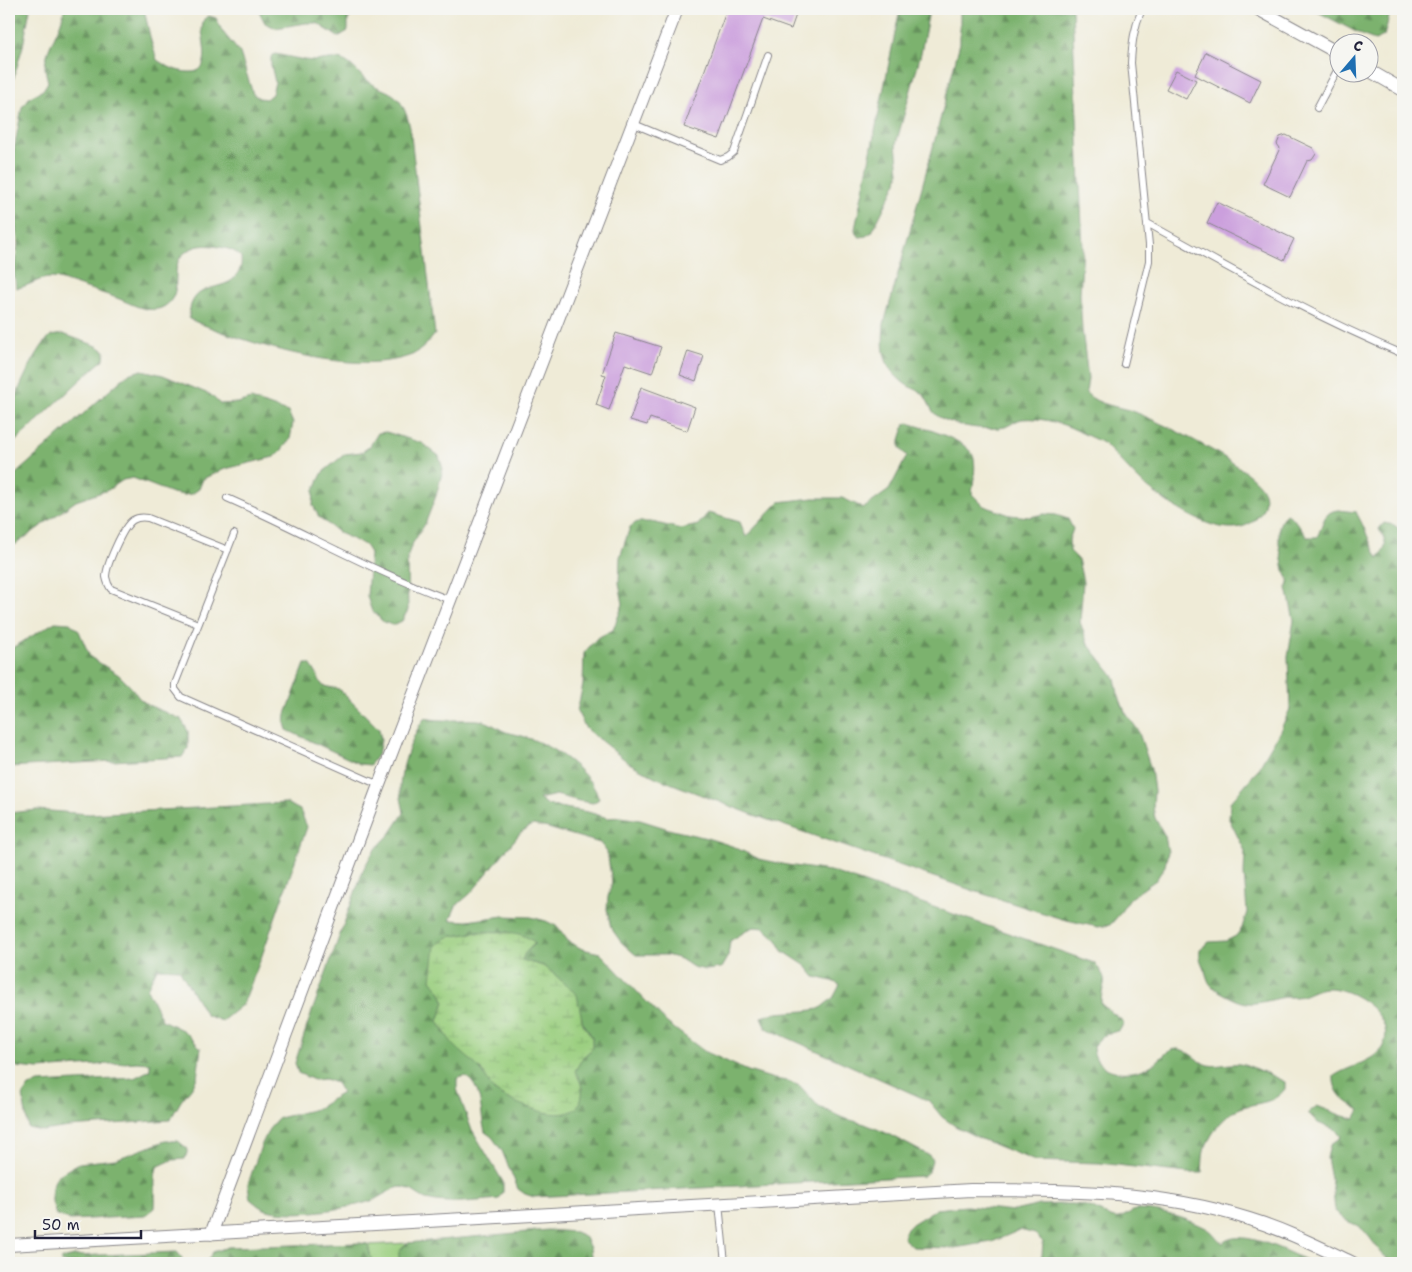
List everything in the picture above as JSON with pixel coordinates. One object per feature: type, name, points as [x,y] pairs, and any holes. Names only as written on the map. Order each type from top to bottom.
[{"type":"street","points":[[211,1234],[379,785],[677,9]]},
{"type":"street","points":[[1258,9],[1330,49]]},
{"type":"street","points":[[1380,77],[1403,90]]},
{"type":"street","points":[[9,1245],[971,1190],[1066,1190],[1132,1195],[1187,1203],[1248,1218],[1316,1245],[1353,1263]]},
{"type":"lane","points":[[1124,364],[1149,261],[1132,62],[1132,40],[1142,9]]},
{"type":"lane","points":[[634,124],[720,160],[728,157],[734,152],[768,55]]},
{"type":"lane","points":[[1317,108],[1331,82]]},
{"type":"lane","points":[[1147,223],[1321,317],[1403,354]]},
{"type":"lane","points":[[227,498],[407,583],[450,600]]},
{"type":"lane","points":[[198,624],[111,589],[107,583],[106,575],[119,540],[124,529],[132,520],[140,517],[148,518],[228,550]]},
{"type":"lane","points":[[234,534],[174,690],[379,785]]},
{"type":"lane","points":[[719,1204],[725,1263]]},
{"type":"green space","points":[[9,9],[30,9],[23,46],[9,94]]},
{"type":"green space","points":[[64,9],[144,9],[157,60],[173,69],[185,72],[197,71],[204,63],[202,26],[204,19],[209,16],[216,18],[222,31],[240,53],[253,94],[259,98],[266,99],[272,94],[275,82],[271,57],[275,54],[313,61],[342,60],[351,65],[370,83],[396,97],[405,110],[410,128],[435,334],[427,343],[412,355],[388,361],[331,360],[269,347],[189,319],[191,305],[196,297],[203,291],[228,282],[235,277],[241,267],[241,257],[238,254],[229,249],[214,246],[195,247],[182,256],[176,270],[175,293],[165,306],[159,309],[152,310],[139,307],[109,295],[54,278],[43,279],[16,288],[14,272],[18,244],[11,166],[22,107],[30,97],[43,90],[48,82],[45,68],[46,59]]},
{"type":"green space","points":[[258,9],[363,9],[348,19],[348,31],[338,37],[317,23],[276,28],[265,23]]},
{"type":"green space","points":[[900,9],[927,9],[928,16],[921,53],[896,144],[899,172],[897,182],[872,232],[860,237],[856,234],[855,229]]},
{"type":"green space","points":[[960,9],[1072,9],[1083,248],[1080,294],[1088,378],[1086,393],[1097,401],[1135,412],[1165,426],[1206,447],[1244,471],[1257,483],[1264,493],[1263,508],[1255,520],[1242,527],[1227,528],[1212,525],[1195,518],[1179,510],[1141,482],[1104,444],[1062,424],[1038,419],[1022,419],[1005,427],[989,429],[963,426],[946,420],[936,415],[922,393],[905,384],[892,371],[885,357],[883,342],[884,324],[960,43]]},
{"type":"green space","points":[[1312,9],[1389,9],[1384,36],[1380,38],[1380,32],[1356,32]]},
{"type":"green space","points":[[63,334],[97,346],[105,351],[104,359],[9,447],[11,414],[24,377],[50,336]]},
{"type":"green space","points":[[142,370],[163,375],[211,395],[220,404],[238,403],[251,399],[288,412],[293,423],[290,439],[274,457],[225,469],[213,474],[203,479],[199,489],[192,494],[172,493],[133,478],[123,480],[108,490],[76,501],[9,549],[9,480],[128,374]]},
{"type":"green space","points":[[908,423],[946,436],[965,446],[971,452],[975,468],[972,494],[984,506],[1010,515],[1030,517],[1044,514],[1056,515],[1068,519],[1073,529],[1069,540],[1070,551],[1078,559],[1083,582],[1080,622],[1088,644],[1115,678],[1118,694],[1125,712],[1138,730],[1151,769],[1155,818],[1165,836],[1168,852],[1165,866],[1156,880],[1130,898],[1110,925],[1098,927],[1062,919],[974,891],[751,814],[657,778],[629,763],[586,729],[577,711],[583,685],[584,653],[597,638],[613,630],[623,604],[619,583],[620,557],[630,527],[637,522],[652,522],[681,529],[698,525],[708,513],[740,522],[746,537],[779,502],[813,498],[842,498],[864,508],[889,490],[907,456],[900,448],[900,440],[905,424]]},
{"type":"green space","points":[[386,432],[422,443],[439,456],[443,469],[436,496],[425,524],[411,546],[407,559],[408,610],[402,621],[393,625],[383,622],[371,609],[367,596],[370,553],[365,545],[339,533],[319,517],[313,505],[314,490],[323,472],[345,454],[362,452],[370,446],[378,433]]},
{"type":"green space","points":[[1338,510],[1356,512],[1378,558],[1385,547],[1384,538],[1379,529],[1384,523],[1394,525],[1403,532],[1403,1263],[1388,1259],[1364,1231],[1357,1225],[1345,1220],[1335,1211],[1327,1158],[1330,1145],[1341,1137],[1336,1130],[1318,1123],[1308,1113],[1317,1106],[1355,1119],[1360,1110],[1341,1097],[1334,1082],[1334,1076],[1373,1057],[1382,1048],[1386,1037],[1384,1026],[1379,1016],[1361,999],[1338,989],[1324,988],[1299,997],[1283,997],[1254,1003],[1236,1000],[1211,985],[1200,956],[1200,949],[1209,942],[1226,941],[1236,936],[1242,928],[1247,912],[1244,874],[1245,851],[1229,819],[1230,802],[1256,772],[1280,731],[1290,709],[1288,657],[1294,620],[1287,588],[1289,580],[1284,570],[1279,544],[1279,526],[1283,517],[1287,514],[1293,518],[1307,537],[1317,537],[1326,516]]},
{"type":"green space","points":[[55,622],[70,623],[79,631],[90,657],[119,675],[139,698],[148,705],[181,719],[188,731],[188,748],[182,757],[9,767],[9,650]]},
{"type":"green space","points":[[305,664],[310,664],[323,686],[339,689],[379,729],[381,740],[378,754],[370,765],[360,764],[287,730],[285,723],[286,714]]},
{"type":"green space","points":[[425,718],[478,720],[489,723],[506,732],[538,742],[570,761],[580,770],[595,789],[599,799],[593,803],[556,795],[539,799],[547,805],[588,812],[608,818],[621,817],[640,820],[732,846],[759,859],[830,871],[1094,963],[1104,979],[1101,1004],[1124,1022],[1120,1030],[1102,1036],[1093,1046],[1099,1063],[1106,1068],[1115,1071],[1134,1072],[1144,1069],[1170,1051],[1178,1049],[1208,1065],[1239,1064],[1256,1069],[1285,1082],[1285,1089],[1271,1100],[1243,1107],[1231,1113],[1221,1123],[1212,1134],[1205,1149],[1202,1173],[1099,1163],[1035,1161],[955,1126],[942,1117],[929,1101],[766,1028],[761,1017],[775,1013],[819,1009],[833,998],[840,985],[815,977],[806,966],[783,951],[777,940],[764,928],[753,927],[730,941],[728,956],[721,968],[706,970],[693,967],[681,959],[666,955],[636,955],[621,942],[611,928],[607,909],[612,882],[607,852],[600,843],[533,825],[521,832],[471,893],[456,906],[450,920],[467,921],[503,916],[531,917],[558,927],[568,941],[582,949],[600,953],[667,1023],[704,1051],[748,1071],[800,1086],[819,1107],[843,1118],[884,1132],[930,1156],[932,1160],[929,1171],[923,1176],[534,1197],[518,1189],[502,1151],[492,1137],[485,1132],[478,1093],[475,1086],[464,1076],[457,1079],[457,1089],[471,1128],[503,1182],[503,1192],[499,1199],[462,1202],[435,1201],[426,1199],[408,1189],[398,1187],[371,1201],[332,1210],[285,1213],[262,1208],[250,1199],[248,1184],[269,1129],[279,1118],[316,1109],[342,1093],[336,1083],[325,1079],[314,1080],[298,1073],[295,1063],[364,868],[373,852],[390,834],[404,813],[400,795],[402,772],[420,724]],"holes":[[[478,932],[507,932],[535,944],[525,953],[522,960],[543,966],[554,974],[592,1037],[592,1049],[583,1057],[547,1113],[494,1091],[489,1080],[447,1036],[438,1021],[445,1002],[440,991],[431,980],[448,937]]]},
{"type":"green space","points":[[286,803],[300,810],[307,827],[243,1004],[222,1021],[206,1015],[179,969],[157,968],[147,989],[162,1020],[184,1031],[201,1048],[197,1078],[170,1120],[69,1127],[42,1131],[28,1128],[23,1095],[29,1086],[39,1083],[134,1078],[150,1070],[150,1063],[137,1062],[39,1069],[17,1067],[11,1059],[9,1048],[9,813],[37,810],[89,814]]},
{"type":"green space","points":[[479,932],[509,932],[523,935],[535,943],[525,953],[522,960],[543,966],[577,995],[583,1024],[592,1037],[592,1049],[583,1057],[575,1071],[581,1083],[582,1094],[580,1103],[574,1110],[564,1113],[540,1111],[515,1102],[496,1092],[481,1070],[453,1044],[438,1021],[445,1002],[440,991],[431,980],[435,946],[448,937]]},
{"type":"green space","points":[[165,1141],[178,1141],[188,1149],[185,1159],[172,1160],[157,1167],[155,1208],[145,1216],[70,1220],[56,1215],[52,1202],[52,1187],[57,1176],[79,1163],[116,1159]]},
{"type":"green space","points":[[1040,1205],[1081,1205],[1093,1208],[1114,1218],[1136,1210],[1165,1213],[1206,1228],[1223,1243],[1233,1238],[1253,1239],[1312,1263],[1036,1263],[1042,1255],[1043,1242],[1035,1234],[1020,1230],[992,1242],[954,1248],[913,1247],[903,1238],[905,1231],[912,1224],[936,1209],[966,1206],[1014,1211]]},
{"type":"green space","points":[[548,1230],[575,1232],[584,1236],[590,1248],[592,1263],[399,1263],[399,1252],[407,1243]]},
{"type":"green space","points":[[407,1243],[400,1252],[399,1263],[372,1263],[368,1245]]},
{"type":"green space","points":[[368,1244],[372,1263],[205,1263],[213,1252],[228,1247]]},
{"type":"green space","points":[[177,1252],[182,1258],[182,1263],[61,1263],[62,1259],[74,1256]]},
{"type":"building","points":[[727,9],[798,9],[791,29],[763,19],[719,139],[684,127]]},
{"type":"building","points":[[1206,52],[1261,80],[1250,103],[1195,75]]},
{"type":"building","points":[[1176,70],[1196,80],[1186,99],[1166,89]]},
{"type":"building","points":[[1286,135],[1313,148],[1316,154],[1312,160],[1307,161],[1290,197],[1263,184],[1280,148],[1277,144],[1280,137]]},
{"type":"building","points":[[1217,202],[1294,239],[1284,260],[1207,223]]},
{"type":"building","points":[[616,333],[661,347],[652,373],[625,364],[609,410],[596,405],[606,375],[602,374]]},
{"type":"building","points":[[688,351],[704,356],[696,381],[680,375]]},
{"type":"building","points":[[641,387],[695,407],[687,431],[650,418],[647,425],[630,420]]}]
